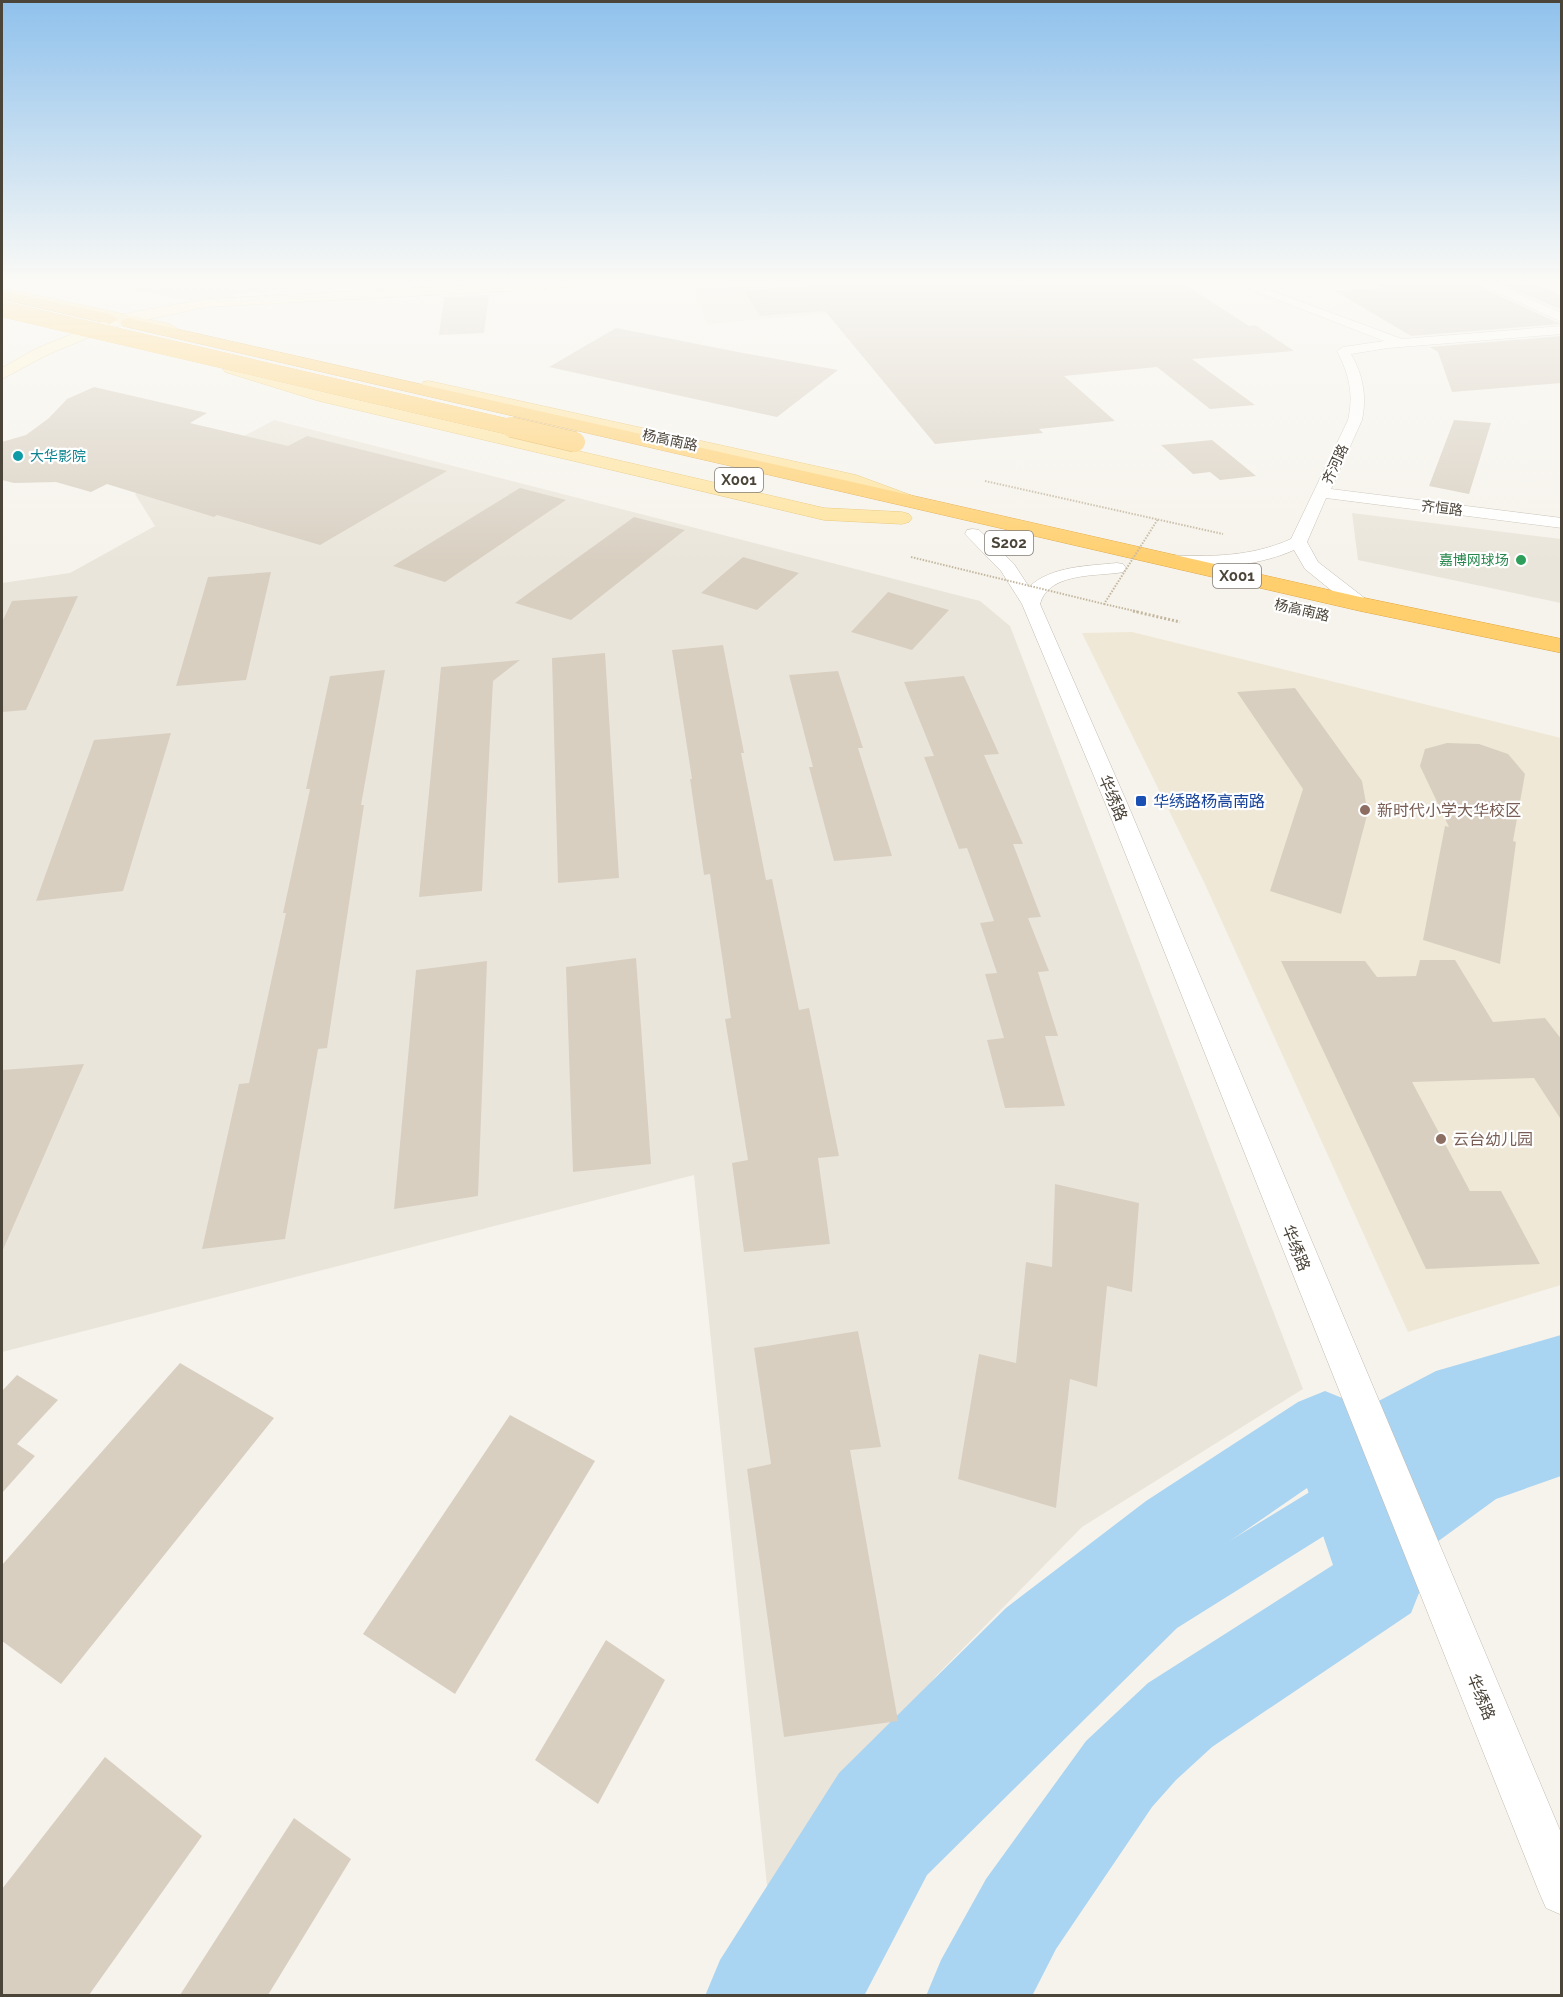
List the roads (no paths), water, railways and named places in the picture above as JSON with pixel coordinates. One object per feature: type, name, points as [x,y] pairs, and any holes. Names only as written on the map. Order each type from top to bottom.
[{"type":"highway","name":"杨高南路","points":[[296,377],[575,442],[1167,560],[1360,604],[1562,646]]},
{"type":"highway","name":"杨高南路","points":[[366,377],[594,430],[908,510],[973,534],[1482,652]]},
{"type":"main road","name":"杨高南路","points":[[262,377],[320,396],[824,514],[908,510]]},
{"type":"main road","name":"杨高南路","points":[[388,377],[855,481],[908,510]]},
{"type":"street","name":"齐河路","points":[[1298,542],[1355,420],[1358,409],[1356,377]]},
{"type":"street","name":"齐恒路","points":[[1322,493],[1562,523]]},
{"type":"street","name":"华绣路","points":[[973,534],[1008,568],[1031,604],[1121,816],[1562,1892]]},
{"type":"street","points":[[1167,560],[1222,562],[1246,560],[1284,550],[1298,542],[1311,565],[1360,604]]},
{"type":"street","points":[[1031,604],[1036,590],[1047,581],[1066,574],[1117,568]]},
{"type":"water","points":[[1561,1335],[1561,1476],[1496,1499],[1381,1583],[1325,1429],[1436,1371]]},
{"type":"waterway","points":[[756,1996],[872,1806],[1036,1638],[1175,1530],[1325,1429],[1381,1583],[1180,1715],[1144,1748],[1119,1774],[1021,1914],[977,1996]]},
{"type":"waterway","points":[[832,1996],[907,1855],[1160,1611],[1386,1471]]},
{"type":"place","name":"大华影院","points":[[18,456]]},
{"type":"place","name":"嘉博网球场","points":[[1521,560]]},
{"type":"place","name":"华绣路杨高南路","points":[[1141,801]]},
{"type":"place","name":"新时代小学大华校区","points":[[1365,810]]},
{"type":"place","name":"云台幼儿园","points":[[1441,1139]]}]
